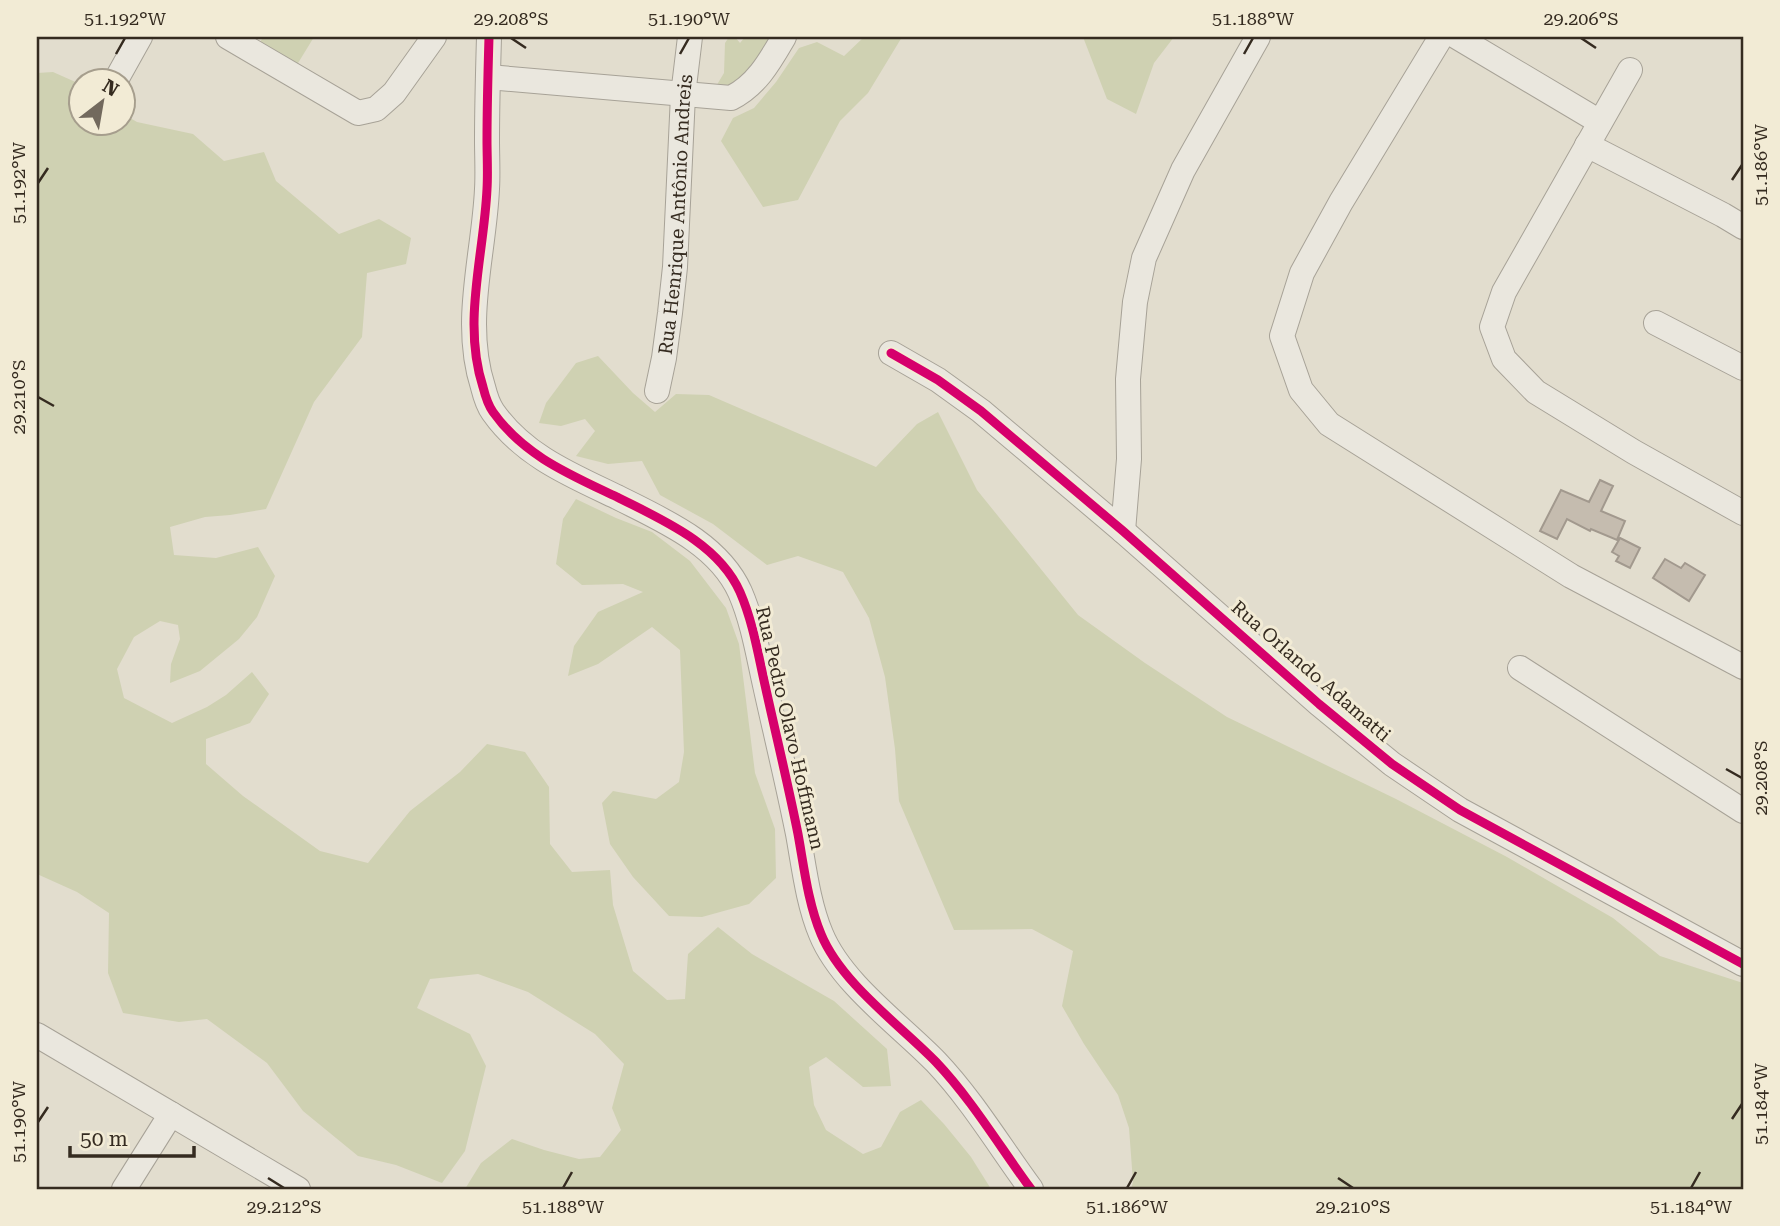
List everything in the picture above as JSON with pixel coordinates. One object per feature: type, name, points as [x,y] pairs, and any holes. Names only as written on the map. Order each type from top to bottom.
[{"type":"street","points":[[124,66],[140,37]]},
{"type":"street","points":[[228,37],[358,114],[376,109],[394,93],[434,37]]},
{"type":"street","name":"Rua Pedro Olavo Hoffmann","points":[[489,37],[487,190],[473,322],[474,352],[491,410],[515,437],[542,460],[691,537],[728,573],[739,591],[753,630],[804,872],[821,935],[850,977],[881,1011],[953,1080],[1031,1189]]},
{"type":"street","name":"Rua Henrique Antônio Andreis","points":[[657,391],[675,267],[683,95],[690,37]]},
{"type":"street","points":[[488,77],[731,98],[744,92],[769,63],[784,37]]},
{"type":"street","points":[[1123,531],[1129,459],[1128,379],[1135,302],[1144,258],[1183,170],[1258,37]]},
{"type":"street","points":[[1441,37],[1341,202],[1302,273],[1282,336],[1301,390],[1329,424],[1571,576],[1743,667]]},
{"type":"street","points":[[1457,37],[1600,122]]},
{"type":"street","points":[[1630,71],[1504,292],[1492,327],[1504,359],[1536,392],[1634,452],[1743,513]]},
{"type":"street","points":[[1587,145],[1743,227]]},
{"type":"street","points":[[1656,323],[1743,368]]},
{"type":"street","name":"Rua Orlando Adamatti","points":[[891,353],[938,380],[981,411],[1392,764],[1460,810],[1743,964]]},
{"type":"street","points":[[1520,668],[1743,811]]},
{"type":"street","points":[[37,1035],[298,1189]]},
{"type":"street","points":[[124,1189],[171,1114]]},
{"type":"green space","points":[[263,37],[314,37],[295,68],[258,46]]},
{"type":"green space","points":[[729,37],[735,37],[740,43],[745,37],[775,37],[754,70],[728,87],[715,88],[724,73],[725,43]]},
{"type":"green space","points":[[864,37],[902,37],[868,93],[840,121],[798,200],[763,207],[721,141],[733,118],[754,108],[799,48],[817,42],[844,56]]},
{"type":"green space","points":[[1083,37],[1174,37],[1154,63],[1136,114],[1107,99]]},
{"type":"green space","points":[[53,72],[66,78],[66,136],[136,136],[136,121],[193,134],[224,161],[264,152],[276,181],[339,234],[379,219],[411,238],[406,264],[367,273],[362,337],[314,402],[266,509],[205,517],[170,527],[174,555],[216,558],[258,547],[275,576],[257,617],[239,639],[200,671],[170,683],[171,664],[180,639],[178,625],[160,621],[134,637],[117,669],[124,698],[172,723],[226,695],[252,672],[269,694],[250,723],[206,739],[206,764],[243,796],[320,851],[368,863],[410,811],[460,772],[487,744],[525,752],[549,787],[550,844],[572,872],[610,870],[613,905],[633,971],[667,1000],[685,999],[688,954],[718,927],[752,954],[834,1001],[887,1049],[891,1086],[863,1087],[826,1057],[809,1067],[814,1105],[826,1130],[863,1154],[881,1147],[900,1112],[921,1100],[971,1157],[991,1189],[465,1189],[481,1163],[512,1139],[579,1159],[600,1157],[621,1130],[612,1108],[624,1064],[595,1034],[528,992],[478,974],[430,979],[417,1008],[470,1034],[486,1066],[465,1151],[442,1183],[396,1165],[358,1156],[303,1111],[267,1063],[207,1019],[179,1022],[123,1013],[108,973],[109,913],[77,892],[37,874],[37,73]]},
{"type":"green space","points":[[598,356],[655,412],[676,394],[709,395],[876,467],[917,424],[938,412],[977,490],[1078,615],[1145,663],[1227,717],[1396,799],[1507,857],[1613,918],[1660,956],[1743,983],[1743,1189],[1131,1189],[1133,1182],[1129,1128],[1118,1095],[1062,1006],[1073,951],[1032,929],[954,930],[899,801],[885,677],[869,618],[843,572],[798,556],[767,565],[713,524],[660,495],[642,461],[608,464],[576,456],[595,431],[585,419],[561,426],[539,423],[546,403],[576,363]]},
{"type":"green space","points":[[576,499],[652,532],[690,561],[726,608],[739,644],[755,773],[775,829],[776,878],[749,904],[702,917],[669,916],[633,877],[610,844],[602,803],[613,791],[656,799],[679,782],[684,752],[680,650],[652,627],[598,664],[568,676],[574,646],[598,612],[643,592],[623,584],[582,585],[556,564],[563,519]]},
{"type":"building","points":[[1600,480],[1613,486],[1601,511],[1625,521],[1617,540],[1591,529],[1590,531],[1567,519],[1557,539],[1540,531],[1561,490],[1589,502]]},
{"type":"building","points":[[1620,538],[1640,548],[1630,568],[1616,561],[1619,556],[1612,552]]},
{"type":"building","points":[[1665,559],[1681,568],[1685,563],[1705,575],[1689,601],[1653,578]]},
{"type":"cycle path","points":[[489,37],[487,189],[476,288],[474,338],[477,363],[490,406],[519,441],[549,463],[670,524],[703,546],[730,575],[745,603],[755,638],[810,897],[821,934],[830,952],[857,986],[949,1077],[1031,1189]]},
{"type":"cycle path","points":[[891,353],[938,380],[981,411],[1392,764],[1460,810],[1743,964]]}]
